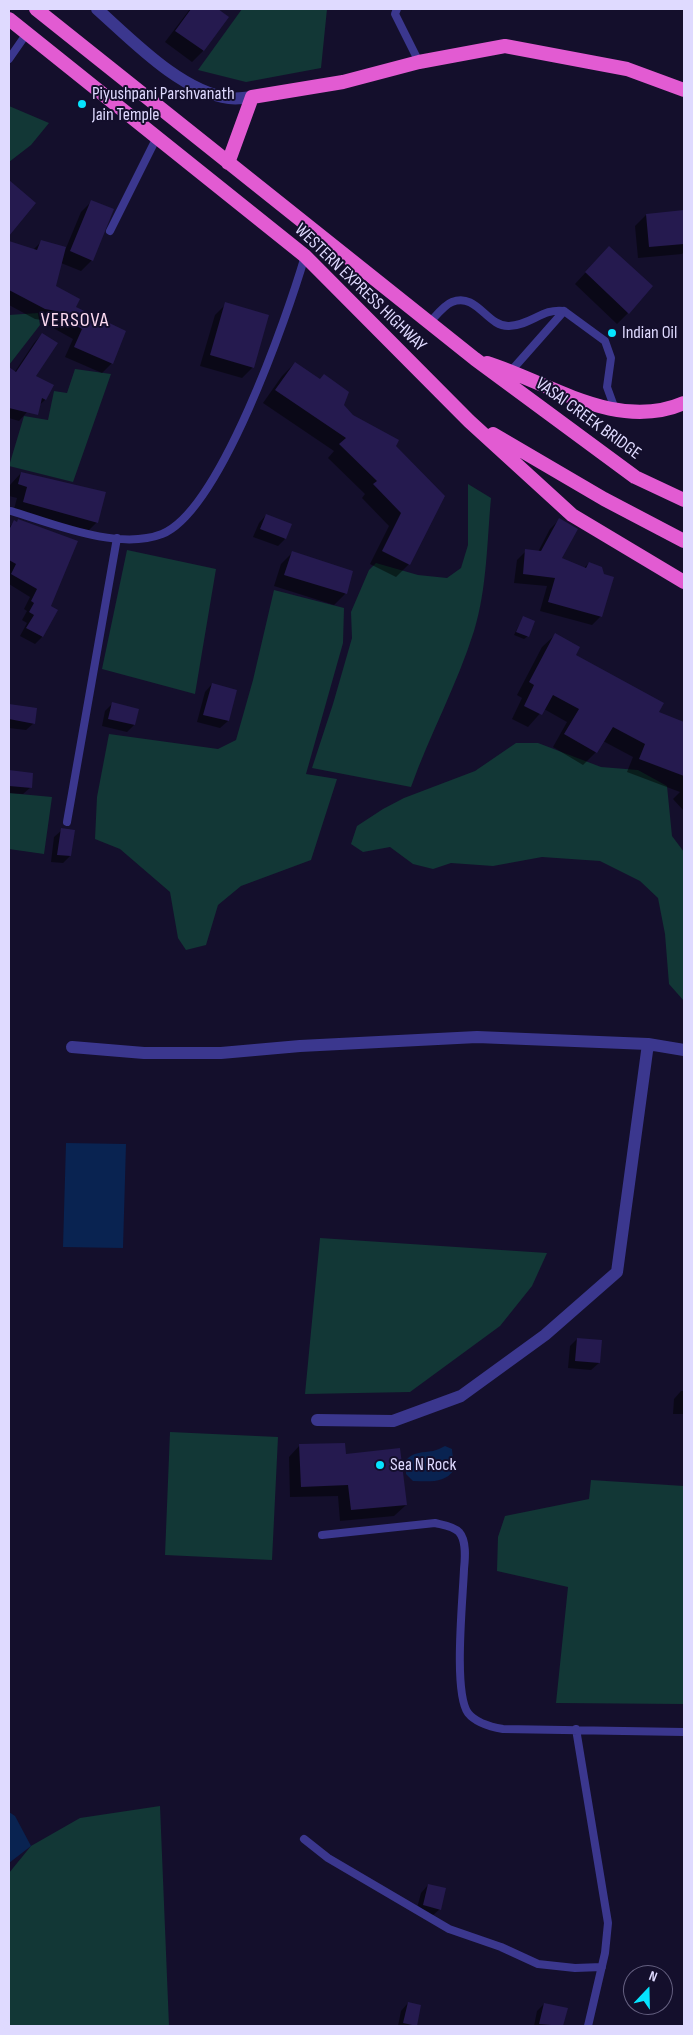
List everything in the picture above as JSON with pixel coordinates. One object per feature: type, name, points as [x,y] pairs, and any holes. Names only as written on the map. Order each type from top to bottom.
[{"type":"highway","name":"WESTERN EXPRESS HIGHWAY","points":[[36,9],[474,359]]},
{"type":"highway","name":"WESTERN EXPRESS HIGHWAY","points":[[9,19],[305,256],[469,420],[572,515],[684,582]]},
{"type":"highway","points":[[228,163],[252,98],[342,82],[419,62],[505,46],[627,69],[684,90]]},
{"type":"highway","points":[[474,359],[511,371],[588,404],[633,412],[672,408],[684,403]]},
{"type":"highway","name":"VASAI CREEK BRIDGE","points":[[474,359],[635,477],[684,500]]},
{"type":"highway","points":[[469,420],[604,499],[684,541]]},
{"type":"street","points":[[97,9],[138,46],[191,86],[229,98],[252,98]]},
{"type":"street","points":[[72,1047],[144,1053],[222,1053],[300,1046],[477,1037],[648,1044],[684,1050]]},
{"type":"street","points":[[317,1420],[393,1421],[461,1396],[545,1334],[616,1272],[648,1044]]},
{"type":"lane","points":[[397,9],[395,14],[419,62]]},
{"type":"lane","points":[[9,59],[27,33]]},
{"type":"lane","points":[[110,231],[157,137]]},
{"type":"lane","points":[[11,511],[92,536],[117,538],[136,538],[163,534],[189,514],[208,489],[234,440],[287,317],[305,256]]},
{"type":"lane","points":[[429,323],[450,302],[462,300],[476,305],[496,322],[507,326],[521,324],[552,309],[564,311],[605,341],[612,358],[607,387],[615,409]]},
{"type":"lane","points":[[511,371],[564,311]]},
{"type":"lane","points":[[67,822],[117,538]]},
{"type":"lane","points":[[322,1535],[435,1523],[451,1526],[459,1532],[463,1540],[465,1556],[461,1653],[462,1700],[469,1714],[490,1726],[502,1729],[684,1732]]},
{"type":"lane","points":[[576,1729],[608,1923],[602,1967],[588,2026]]},
{"type":"lane","points":[[304,1839],[328,1858],[449,1929],[501,1947],[538,1964],[576,1968],[602,1967]]},
{"type":"green space","points":[[242,9],[327,9],[321,68],[246,82],[198,70]]},
{"type":"green space","points":[[9,106],[49,123],[31,145],[9,162]]},
{"type":"green space","points":[[38,313],[40,325],[9,365],[9,315]]},
{"type":"green space","points":[[75,369],[111,374],[73,482],[9,466],[24,416],[48,420],[54,391],[67,393]]},
{"type":"green space","points":[[468,484],[491,498],[482,599],[467,651],[411,787],[312,768],[352,638],[351,612],[369,570],[376,563],[418,575],[447,578],[461,568],[468,545]]},
{"type":"green space","points":[[127,550],[216,569],[195,694],[102,669]]},
{"type":"green space","points":[[274,590],[344,608],[343,643],[306,774],[337,779],[311,860],[241,886],[218,905],[206,945],[186,950],[178,938],[170,892],[120,849],[95,839],[97,797],[109,734],[218,749],[236,740],[253,680]]},
{"type":"green space","points":[[516,743],[538,743],[601,767],[638,770],[667,786],[672,836],[684,852],[684,1001],[669,984],[665,934],[658,898],[640,881],[600,861],[542,857],[493,866],[451,863],[433,869],[413,864],[390,847],[363,852],[351,844],[357,826],[383,809],[404,798],[475,771]]},
{"type":"green space","points":[[9,793],[52,797],[44,854],[9,849]]},
{"type":"green space","points":[[320,1238],[547,1253],[532,1286],[500,1326],[410,1392],[305,1394]]},
{"type":"green space","points":[[170,1432],[278,1437],[272,1560],[165,1555]]},
{"type":"green space","points":[[591,1480],[684,1486],[684,1704],[556,1703],[568,1587],[497,1571],[498,1537],[505,1516],[589,1499]]},
{"type":"green space","points":[[160,1806],[169,2026],[9,2026],[9,1873],[31,1846],[80,1818]]},
{"type":"water","points":[[66,1143],[126,1144],[123,1248],[63,1247]]},
{"type":"water","points":[[445,1446],[452,1449],[454,1470],[446,1478],[436,1481],[413,1481],[406,1474],[406,1460],[409,1457]]},
{"type":"water","points":[[9,1812],[15,1816],[31,1846],[9,1863]]},
{"type":"building","points":[[191,9],[218,9],[229,17],[204,51],[175,31]]},
{"type":"building","points":[[9,180],[36,203],[9,236]]},
{"type":"building","points":[[91,200],[114,209],[93,261],[70,251]]},
{"type":"building","points":[[684,210],[684,244],[649,247],[646,214]]},
{"type":"building","points":[[41,240],[66,247],[56,286],[80,299],[76,307],[126,331],[113,364],[74,347],[82,329],[55,314],[56,311],[45,309],[9,290],[9,241],[37,250]]},
{"type":"building","points":[[609,246],[653,286],[629,314],[585,272]]},
{"type":"building","points":[[225,302],[269,315],[254,368],[210,355]]},
{"type":"building","points":[[42,333],[58,343],[36,376],[54,385],[46,400],[42,398],[38,415],[9,408],[9,367],[16,372]]},
{"type":"building","points":[[295,362],[320,379],[324,374],[349,392],[344,405],[353,415],[399,440],[396,446],[445,496],[410,565],[382,551],[401,513],[373,484],[377,481],[339,444],[346,438],[275,390]]},
{"type":"building","points":[[21,472],[106,492],[98,523],[23,502],[27,487],[18,484]]},
{"type":"building","points":[[266,514],[292,524],[286,539],[260,529]]},
{"type":"building","points":[[559,518],[578,529],[562,558],[586,568],[589,562],[602,567],[604,574],[614,577],[602,617],[548,602],[555,578],[523,574],[525,549],[541,551]]},
{"type":"building","points":[[18,519],[78,541],[51,606],[58,610],[43,637],[26,628],[34,615],[29,612],[34,603],[31,601],[37,589],[11,574],[16,564],[9,560],[9,530],[14,520],[17,522]]},
{"type":"building","points":[[292,551],[353,571],[347,594],[284,575]]},
{"type":"building","points":[[523,616],[535,621],[529,637],[516,632]]},
{"type":"building","points":[[555,633],[580,647],[576,655],[664,703],[659,712],[684,722],[684,776],[639,759],[645,744],[613,727],[597,753],[564,734],[579,709],[553,695],[542,715],[524,706],[534,685],[529,682]]},
{"type":"building","points":[[212,683],[237,690],[229,721],[203,715]]},
{"type":"building","points":[[112,702],[139,709],[135,725],[108,719]]},
{"type":"building","points":[[9,704],[37,708],[35,724],[9,719]]},
{"type":"building","points":[[9,770],[33,773],[32,788],[9,786]]},
{"type":"building","points":[[61,828],[75,830],[71,856],[57,855]]},
{"type":"building","points":[[577,1338],[602,1340],[600,1363],[575,1361]]},
{"type":"building","points":[[345,1443],[346,1454],[400,1448],[407,1505],[351,1510],[348,1485],[301,1487],[299,1444]]},
{"type":"building","points":[[428,1884],[446,1888],[441,1910],[423,1905]]},
{"type":"building","points":[[408,2002],[421,2005],[417,2026],[403,2023]]},
{"type":"building","points":[[544,2003],[568,2008],[563,2026],[539,2024]]},
{"type":"place","name":"Piyushpani Parshvanath Jain Temple","points":[[82,104]]},
{"type":"place","name":"Indian Oil","points":[[612,333]]},
{"type":"place","name":"Sea N Rock","points":[[380,1465]]},
{"type":"district","name":"VERSOVA","points":[[75,321]]}]
